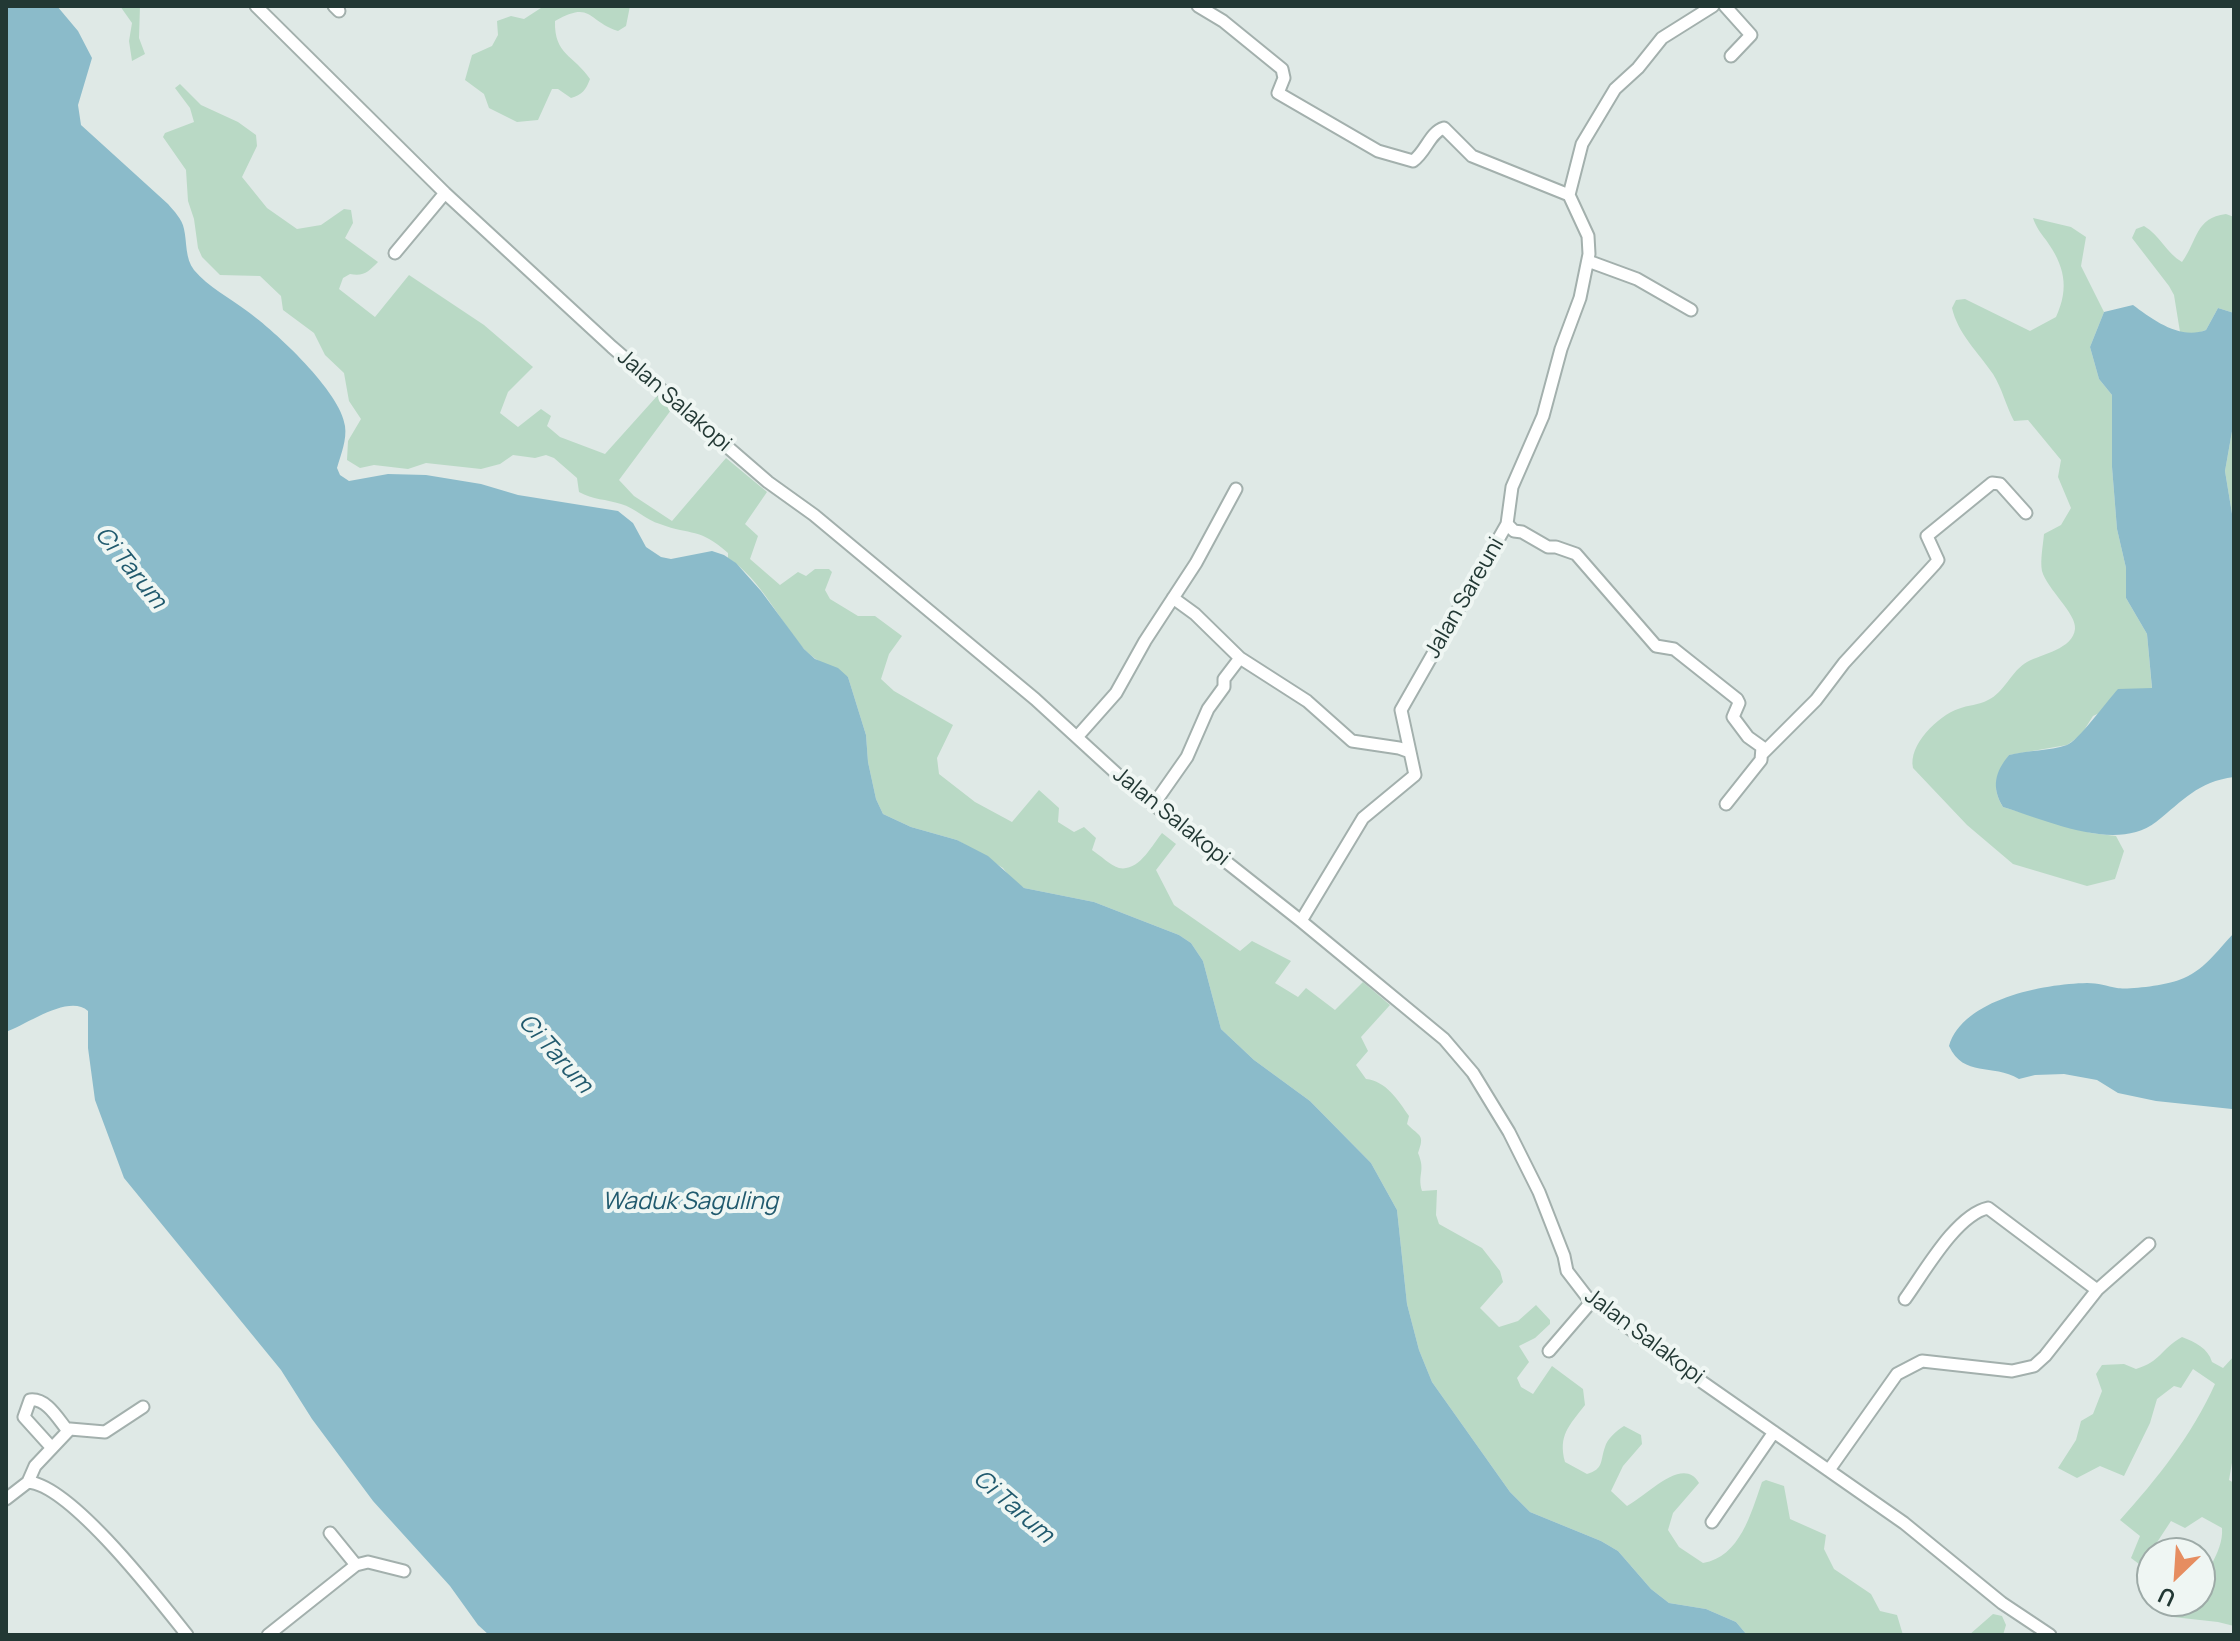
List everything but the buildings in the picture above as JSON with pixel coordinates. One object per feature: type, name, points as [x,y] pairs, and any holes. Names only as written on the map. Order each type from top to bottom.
[{"type":"street","name":"Jalan Salakopi","points":[[256,6],[445,193],[581,319],[756,472],[814,515],[1035,699],[1154,804],[1444,1039],[1473,1073],[1509,1132],[1539,1192],[1567,1271],[1592,1301],[1904,1523],[2002,1603],[2050,1635]]},
{"type":"street","points":[[1198,6],[1223,21],[1282,69],[1284,78],[1278,93],[1378,151],[1413,161],[1436,131],[1444,128],[1472,156],[1569,195],[1582,144],[1615,89],[1638,68],[1662,38],[1713,6]]},
{"type":"street","points":[[1725,6],[1751,35],[1731,56]]},
{"type":"street","points":[[395,253],[445,193]]},
{"type":"street","name":"Jalan Sareuni","points":[[1301,921],[1363,818],[1415,775],[1401,710],[1507,524],[1512,487],[1543,416],[1561,349],[1580,298],[1588,261],[1588,236],[1569,195]]},
{"type":"street","points":[[1588,261],[1637,279],[1691,310]]},
{"type":"street","points":[[1763,753],[1816,700],[1844,663],[1935,564],[1937,556],[1927,536],[1992,483],[2000,484],[2026,513]]},
{"type":"street","points":[[1077,737],[1116,693],[1145,641],[1196,563],[1236,489]]},
{"type":"street","points":[[1507,524],[1514,531],[1530,535],[1548,547],[1576,554],[1656,646],[1674,649],[1737,699],[1739,703],[1733,717],[1748,737],[1762,747],[1763,753],[1761,760],[1726,804]]},
{"type":"street","points":[[1173,598],[1195,614],[1240,658],[1307,701],[1352,741],[1410,752]]},
{"type":"street","points":[[1154,804],[1187,757],[1208,709],[1224,687],[1224,679],[1240,658]]},
{"type":"street","points":[[1905,1299],[1956,1230],[1974,1213],[1988,1208],[2097,1290]]},
{"type":"street","points":[[1829,1470],[1897,1374],[1922,1361],[2012,1371],[2034,1366],[2097,1290],[2149,1244]]},
{"type":"street","points":[[1549,1351],[1592,1301]]},
{"type":"street","points":[[52,1448],[24,1417],[30,1400],[38,1399],[44,1403],[68,1431]]},
{"type":"street","points":[[6,1499],[28,1482],[35,1466],[72,1428],[105,1432],[143,1407]]},
{"type":"street","points":[[1712,1522],[1774,1432]]},
{"type":"street","points":[[28,1482],[45,1486],[59,1495],[104,1538],[127,1561],[187,1635]]},
{"type":"street","points":[[330,1533],[356,1565]]},
{"type":"street","points":[[268,1635],[356,1565],[368,1562],[404,1571]]},
{"type":"green space","points":[[120,6],[140,6],[139,38],[145,54],[132,61],[129,41],[132,23]]},
{"type":"green space","points":[[544,6],[630,6],[626,26],[618,31],[583,12],[555,21],[561,48],[590,79],[583,92],[571,98],[558,89],[552,89],[538,120],[517,122],[489,108],[484,94],[465,80],[472,55],[492,46],[498,35],[497,21],[511,16],[524,19]]},
{"type":"green space","points":[[180,84],[201,105],[238,122],[256,135],[257,146],[242,177],[267,208],[297,229],[321,225],[344,209],[351,210],[353,223],[345,238],[378,262],[366,272],[343,278],[339,289],[375,317],[409,275],[484,325],[533,367],[508,392],[500,413],[518,427],[541,409],[551,416],[547,426],[560,437],[605,454],[658,395],[674,406],[619,480],[634,496],[672,521],[726,458],[767,492],[745,524],[758,536],[750,559],[780,585],[798,572],[806,576],[815,569],[829,569],[832,572],[825,590],[830,599],[858,616],[875,616],[902,636],[889,654],[881,679],[894,691],[953,725],[937,758],[939,774],[975,802],[1012,822],[1039,790],[1059,808],[1058,822],[1074,832],[1084,827],[1096,838],[1092,850],[1119,868],[1139,862],[1162,833],[1176,844],[1156,870],[1174,905],[1240,951],[1252,941],[1291,961],[1275,983],[1298,997],[1306,988],[1335,1010],[1363,982],[1390,1005],[1361,1037],[1368,1051],[1356,1065],[1366,1079],[1380,1083],[1391,1092],[1409,1116],[1407,1124],[1420,1136],[1418,1153],[1422,1191],[1437,1190],[1436,1215],[1439,1224],[1482,1248],[1500,1271],[1503,1282],[1480,1308],[1499,1327],[1518,1321],[1536,1305],[1550,1320],[1550,1324],[1535,1338],[1519,1346],[1529,1362],[1517,1378],[1521,1387],[1533,1394],[1552,1366],[1583,1389],[1585,1405],[1564,1438],[1565,1462],[1587,1474],[1599,1467],[1608,1441],[1621,1428],[1624,1426],[1641,1435],[1642,1444],[1623,1466],[1611,1491],[1627,1506],[1674,1475],[1684,1473],[1692,1476],[1699,1483],[1673,1513],[1668,1530],[1679,1547],[1703,1563],[1716,1559],[1735,1543],[1748,1520],[1762,1482],[1766,1480],[1784,1486],[1790,1519],[1826,1535],[1824,1549],[1834,1569],[1871,1594],[1880,1611],[1897,1615],[1903,1635],[1747,1635],[1736,1622],[1706,1609],[1669,1603],[1651,1589],[1618,1551],[1530,1512],[1510,1492],[1432,1382],[1419,1350],[1407,1304],[1397,1210],[1371,1163],[1310,1101],[1254,1060],[1221,1029],[1203,961],[1191,943],[1179,935],[1094,902],[1024,888],[1012,880],[1003,868],[957,840],[911,827],[883,814],[876,799],[868,762],[866,735],[848,677],[805,650],[751,578],[718,545],[702,536],[655,522],[626,506],[579,492],[577,478],[546,455],[535,458],[513,455],[500,464],[481,469],[426,463],[408,469],[374,465],[360,468],[347,460],[348,441],[361,419],[349,401],[344,373],[325,355],[314,333],[283,310],[281,296],[260,276],[220,275],[202,257],[198,248],[188,201],[186,170],[163,137],[165,133],[194,122],[190,108],[175,88]]},
{"type":"green space","points":[[2226,214],[2234,217],[2234,313],[2218,308],[2206,330],[2194,334],[2180,332],[2174,295],[2132,238],[2136,229],[2144,226],[2182,262],[2203,225],[2216,216]]},
{"type":"green space","points":[[2033,218],[2071,227],[2086,237],[2081,266],[2104,312],[2090,347],[2099,379],[2112,395],[2112,467],[2117,529],[2126,568],[2126,598],[2147,634],[2152,689],[2093,716],[2081,735],[2067,745],[2009,755],[1996,786],[2003,807],[2091,833],[2116,836],[2124,851],[2115,879],[2087,886],[2013,864],[1967,825],[1913,768],[1915,750],[1920,741],[1942,718],[1994,697],[2017,670],[2027,662],[2063,646],[2073,636],[2075,629],[2071,616],[2041,567],[2044,534],[2061,525],[2071,508],[2058,477],[2061,460],[2028,420],[2014,421],[1996,379],[1964,335],[1952,308],[1956,300],[1965,299],[2030,331],[2056,317],[2064,286],[2061,267]]},
{"type":"green space","points":[[2234,420],[2234,526],[2225,471]]},
{"type":"green space","points":[[2182,1337],[2192,1341],[2207,1353],[2212,1362],[2223,1368],[2234,1356],[2234,1451],[2229,1480],[2234,1483],[2234,1626],[2173,1617],[2216,1617],[2216,1554],[2222,1528],[2202,1517],[2185,1528],[2171,1521],[2160,1537],[2140,1537],[2120,1520],[2173,1456],[2215,1384],[2193,1369],[2181,1388],[2174,1386],[2157,1399],[2150,1423],[2124,1476],[2100,1466],[2077,1478],[2058,1468],[2076,1440],[2081,1421],[2093,1414],[2102,1391],[2096,1374],[2102,1365],[2124,1364],[2136,1369],[2156,1359]]},
{"type":"green space","points":[[1993,1614],[2002,1616],[2006,1625],[2003,1635],[1969,1635]]},
{"type":"water","name":"Waduk Saguling","points":[[6,6],[57,6],[78,31],[92,58],[78,105],[81,125],[175,212],[183,225],[189,261],[194,270],[274,333],[305,363],[332,396],[345,426],[337,468],[340,475],[349,481],[388,474],[426,475],[481,484],[518,495],[618,511],[633,523],[646,547],[661,557],[671,559],[712,551],[724,555],[736,563],[761,591],[804,649],[815,659],[838,668],[848,677],[866,735],[868,762],[876,799],[883,814],[911,827],[957,840],[988,856],[1024,888],[1094,902],[1179,935],[1191,943],[1203,961],[1221,1029],[1254,1060],[1310,1101],[1371,1163],[1397,1210],[1407,1304],[1419,1350],[1432,1382],[1510,1492],[1530,1512],[1618,1551],[1651,1589],[1669,1603],[1706,1609],[1736,1622],[1747,1635],[489,1635],[478,1625],[450,1586],[373,1501],[312,1419],[281,1370],[124,1178],[95,1100],[88,1048],[88,1011],[80,1007],[60,1008],[6,1032]]},
{"type":"water","points":[[2133,305],[2167,327],[2186,332],[2206,330],[2218,308],[2234,313],[2234,420],[2225,471],[2234,526],[2234,777],[2200,788],[2156,822],[2140,831],[2121,835],[2081,831],[2003,807],[1996,780],[2000,767],[2009,755],[2060,747],[2072,742],[2118,689],[2152,688],[2147,634],[2126,598],[2126,568],[2117,529],[2112,467],[2112,395],[2099,379],[2090,347],[2104,312]]},
{"type":"water","points":[[2234,933],[2232,1109],[2156,1101],[2118,1093],[2097,1080],[2064,1074],[2019,1079],[1962,1062],[1949,1046],[1957,1030],[1970,1016],[2007,997],[2069,984],[2091,983],[2130,988],[2173,982],[2203,966]]},
{"type":"water label","name":"Ci Tarum","points":[[130,568]]},
{"type":"water label","name":"Ci Tarum","points":[[555,1054]]},
{"type":"water label","name":"Ci Tarum","points":[[1013,1507]]}]
